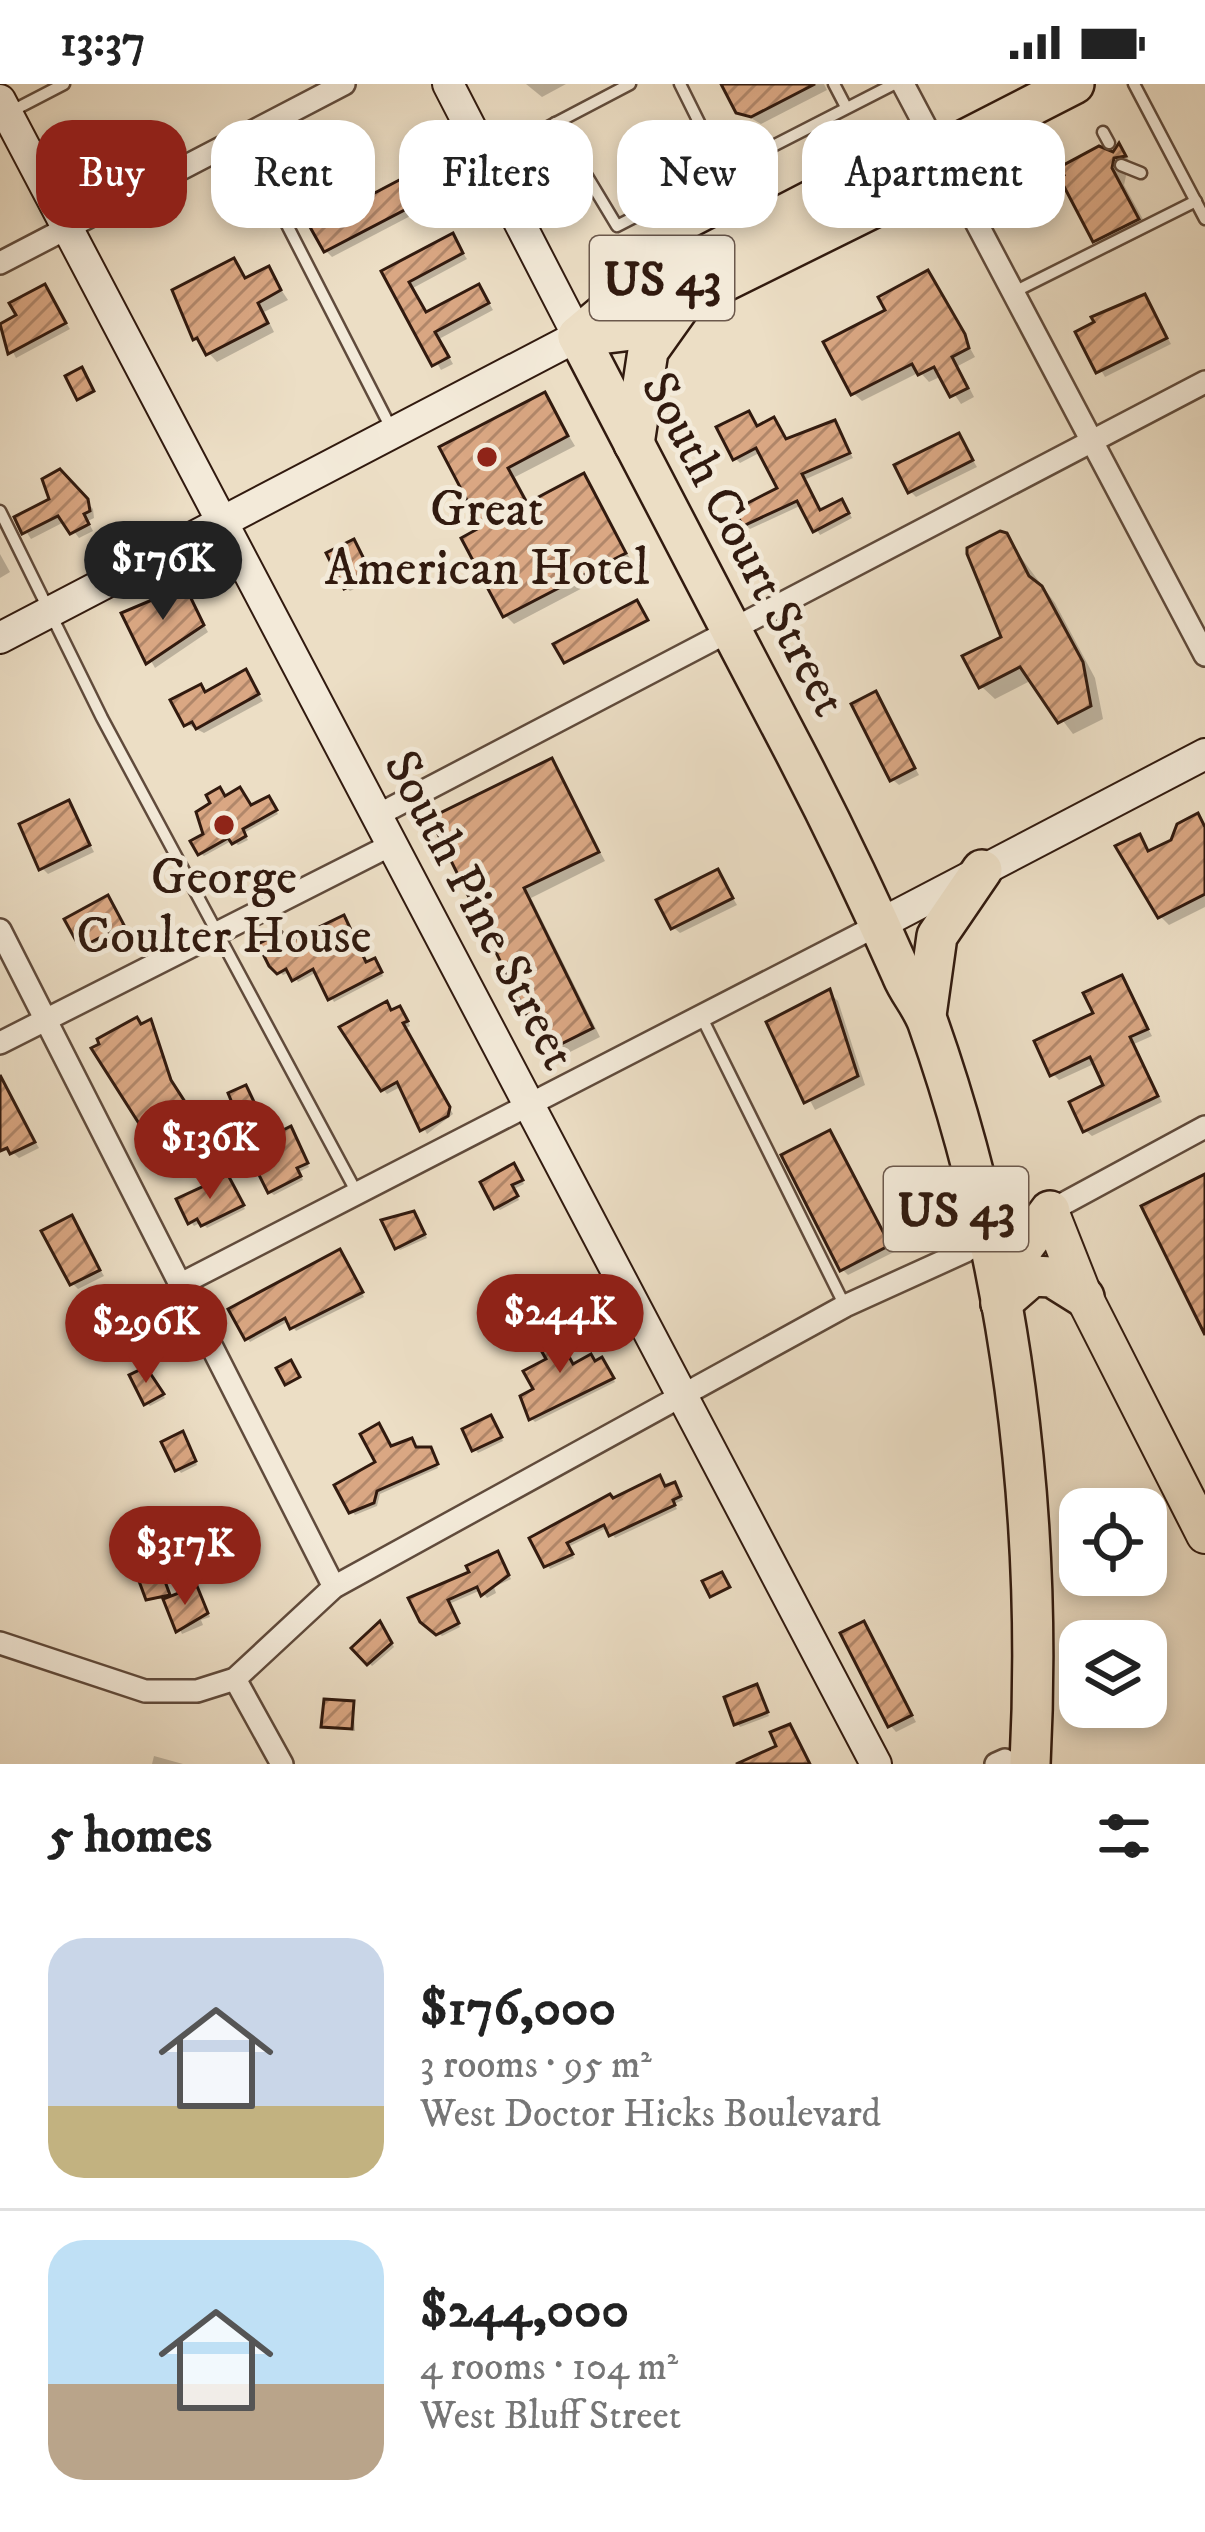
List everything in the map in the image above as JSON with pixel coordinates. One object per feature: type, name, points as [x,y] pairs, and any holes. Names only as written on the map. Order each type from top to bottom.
[{"type":"highway","name":"US 43","points":[[1004,120],[1074,84]]},
{"type":"highway","name":"US 43","points":[[578,336],[622,298],[802,206]]},
{"type":"highway","name":"US 43","points":[[634,445],[647,353],[655,335],[683,302],[832,228]]},
{"type":"highway","points":[[578,336],[624,331],[683,302]]},
{"type":"highway","name":"South Court Street","points":[[578,336],[730,627],[917,1003]]},
{"type":"highway","points":[[917,1003],[937,935],[982,871]]},
{"type":"highway","name":"US 43","points":[[917,1003],[980,1208],[1000,1303],[1030,1544],[1009,1763]]},
{"type":"highway","name":"US 43","points":[[917,1003],[905,1024],[966,1251],[985,1346],[1005,1522],[1009,1763]]},
{"type":"highway","points":[[980,1208],[1018,1218],[1050,1211]]},
{"type":"highway","points":[[1000,1303],[1024,1246],[1050,1211]]},
{"type":"highway","points":[[1000,1303],[1032,1276],[1052,1277],[1084,1297]]},
{"type":"main road","name":"South Court Street","points":[[448,84],[467,120]]},
{"type":"main road","name":"South Pine Street","points":[[4,107],[36,168]]},
{"type":"main road","name":"South Pine Street","points":[[68,228],[876,1764]]},
{"type":"main road","name":"South Court Street","points":[[523,228],[578,336]]},
{"type":"main road","points":[[0,638],[578,336]]},
{"type":"main road","points":[[880,924],[1205,754]]},
{"type":"main road","points":[[1050,1211],[1084,1297],[1205,1535]]},
{"type":"street","points":[[275,120],[344,84]]},
{"type":"street","points":[[898,84],[919,120]]},
{"type":"street","points":[[0,263],[68,228]]},
{"type":"street","points":[[978,228],[1205,655]]},
{"type":"street","points":[[378,815],[1205,382]]},
{"type":"street","points":[[0,1042],[393,844]]},
{"type":"street","points":[[181,1284],[880,924]]},
{"type":"street","points":[[0,930],[334,1586]]},
{"type":"street","points":[[1050,1211],[1205,1127]]},
{"type":"street","points":[[0,1643],[146,1691],[196,1691],[235,1679],[334,1586],[845,1306],[966,1251]]},
{"type":"street","points":[[235,1679],[282,1764]]},
{"type":"lane","points":[[4,107],[64,84]]},
{"type":"lane","points":[[561,120],[630,84]]},
{"type":"lane","points":[[680,84],[697,120]]},
{"type":"lane","points":[[834,84],[846,107]]},
{"type":"lane","points":[[778,143],[898,84]]},
{"type":"lane","points":[[1134,84],[1205,219]]},
{"type":"lane","points":[[1121,165],[1142,173]]},
{"type":"lane","points":[[593,178],[617,226]]},
{"type":"lane","points":[[1012,293],[1196,201]]},
{"type":"lane","points":[[289,228],[393,431]]},
{"type":"lane","points":[[0,512],[103,718],[357,1193]]},
{"type":"lane","points":[[701,1016],[845,1306]]},
{"type":"building","points":[[721,84],[815,84],[751,117],[736,113]]},
{"type":"building","points":[[1119,143],[1126,156],[1114,158],[1112,168],[1139,219],[1093,242],[1065,188],[1065,164],[1099,146],[1113,152]]},
{"type":"building","points":[[399,180],[399,213],[375,225],[375,193]]},
{"type":"building","points":[[311,228],[370,228],[324,252]]},
{"type":"building","points":[[453,233],[463,253],[409,282],[426,312],[479,284],[489,303],[435,332],[449,357],[432,366],[381,271]]},
{"type":"building","points":[[234,258],[245,278],[269,266],[281,290],[258,303],[268,323],[206,355],[197,338],[193,340],[172,290]]},
{"type":"building","points":[[928,270],[965,334],[969,348],[952,357],[968,388],[950,397],[934,367],[918,375],[912,364],[851,395],[823,342],[885,310],[878,297]]},
{"type":"building","points":[[45,284],[66,323],[8,354],[0,324],[16,315],[9,303]]},
{"type":"building","points":[[1145,294],[1167,338],[1096,373],[1075,332],[1094,322],[1091,317]]},
{"type":"building","points":[[82,367],[94,391],[77,400],[65,376]]},
{"type":"building","points":[[545,392],[568,436],[508,468],[527,503],[584,473],[626,553],[503,617],[461,538],[481,527],[439,447]]},
{"type":"building","points":[[749,411],[757,426],[774,417],[786,439],[835,420],[850,453],[802,474],[820,510],[842,499],[849,513],[813,532],[797,501],[743,526],[734,510],[777,488],[756,448],[733,460],[716,427]]},
{"type":"building","points":[[959,433],[973,460],[908,493],[894,465]]},
{"type":"building","points":[[60,469],[88,499],[90,511],[84,514],[89,524],[70,534],[58,516],[22,534],[14,517],[49,499],[42,479]]},
{"type":"building","points":[[1000,531],[1007,533],[1029,576],[1042,586],[1083,662],[1091,706],[1058,723],[1020,667],[979,688],[962,656],[1001,637],[967,554],[967,548]]},
{"type":"building","points":[[354,539],[372,575],[344,589],[326,553]]},
{"type":"building","points":[[185,586],[204,625],[146,664],[121,613]]},
{"type":"building","points":[[637,600],[648,620],[564,663],[553,644]]},
{"type":"building","points":[[246,669],[259,694],[196,729],[192,722],[184,726],[170,700],[201,684],[205,692]]},
{"type":"building","points":[[876,691],[915,768],[890,781],[851,704]]},
{"type":"building","points":[[552,758],[599,852],[524,888],[593,1028],[545,1052],[430,818]]},
{"type":"building","name":"George Coulter House","points":[[220,787],[225,796],[240,787],[251,805],[269,796],[277,810],[243,829],[246,836],[232,844],[228,838],[198,855],[190,841],[203,834],[196,812],[210,803],[206,795]]},
{"type":"building","points":[[69,800],[90,845],[39,870],[19,824]]},
{"type":"building","points":[[1198,813],[1205,827],[1205,894],[1158,918],[1115,846],[1140,834],[1148,851],[1171,840],[1177,824]]},
{"type":"building","points":[[718,869],[733,898],[671,929],[656,900]]},
{"type":"building","points":[[108,895],[124,925],[80,948],[64,919]]},
{"type":"building","points":[[344,915],[366,962],[375,958],[382,972],[328,1000],[313,969],[292,981],[286,969],[277,974],[269,966],[258,944],[282,932],[288,942]]},
{"type":"building","points":[[1122,975],[1148,1029],[1130,1037],[1158,1096],[1083,1132],[1069,1102],[1103,1085],[1090,1057],[1050,1076],[1034,1041],[1093,1013],[1083,993]]},
{"type":"building","points":[[830,989],[858,1076],[804,1103],[766,1022]]},
{"type":"building","points":[[387,1001],[391,1010],[400,1006],[408,1021],[403,1023],[450,1107],[448,1116],[420,1131],[397,1082],[381,1091],[339,1027]]},
{"type":"building","points":[[137,1017],[141,1024],[151,1019],[171,1080],[207,1136],[154,1164],[145,1148],[152,1144],[91,1048],[99,1044],[97,1039]]},
{"type":"building","points":[[0,1075],[35,1142],[10,1154],[7,1148],[0,1151]]},
{"type":"building","points":[[246,1085],[256,1106],[237,1115],[228,1093]]},
{"type":"building","points":[[291,1126],[308,1163],[297,1168],[301,1176],[268,1193],[246,1149]]},
{"type":"building","points":[[830,1130],[890,1245],[840,1271],[781,1155]]},
{"type":"building","points":[[514,1163],[523,1180],[512,1185],[518,1196],[494,1209],[480,1182]]},
{"type":"building","points":[[1205,1174],[1205,1335],[1141,1206]]},
{"type":"building","points":[[228,1175],[244,1205],[201,1226],[197,1219],[188,1224],[176,1199]]},
{"type":"building","points":[[414,1211],[425,1234],[395,1249],[381,1220]]},
{"type":"building","points":[[72,1215],[100,1270],[70,1285],[41,1231]]},
{"type":"building","points":[[340,1249],[363,1292],[290,1329],[285,1318],[245,1340],[228,1309]]},
{"type":"building","points":[[552,1325],[573,1364],[591,1354],[595,1361],[602,1357],[614,1378],[529,1420],[520,1396],[533,1389],[523,1371],[546,1359],[533,1336]]},
{"type":"building","points":[[291,1360],[300,1377],[285,1385],[276,1368]]},
{"type":"building","points":[[146,1367],[164,1394],[144,1405],[129,1375]]},
{"type":"building","points":[[491,1415],[502,1437],[472,1451],[462,1429]]},
{"type":"building","points":[[379,1423],[391,1446],[412,1438],[416,1447],[431,1447],[438,1464],[377,1491],[374,1503],[349,1513],[334,1485],[375,1462],[360,1434]]},
{"type":"building","points":[[183,1431],[196,1461],[175,1471],[161,1442]]},
{"type":"building","points":[[660,1475],[665,1486],[675,1482],[681,1496],[673,1500],[675,1505],[609,1536],[604,1525],[567,1543],[573,1554],[544,1567],[529,1538],[610,1494],[613,1498]]},
{"type":"building","points":[[234,1521],[248,1554],[227,1565],[211,1532]]},
{"type":"building","points":[[498,1551],[509,1575],[481,1596],[477,1587],[448,1600],[459,1623],[436,1635],[420,1622],[408,1598],[469,1572],[466,1566]]},
{"type":"building","points":[[159,1565],[170,1595],[146,1600],[136,1573]]},
{"type":"building","points":[[722,1572],[730,1587],[710,1597],[702,1581]]},
{"type":"building","points":[[197,1586],[208,1613],[176,1632],[163,1599]]},
{"type":"building","points":[[380,1621],[392,1643],[367,1665],[351,1648]]},
{"type":"building","points":[[864,1621],[912,1715],[888,1727],[840,1633]]},
{"type":"building","points":[[757,1684],[768,1712],[734,1725],[724,1697]]},
{"type":"building","points":[[324,1699],[354,1701],[352,1729],[321,1727]]},
{"type":"building","points":[[790,1724],[810,1764],[736,1764],[776,1746],[770,1732]]},
{"type":"place","name":"Great American Hotel","points":[[487,457]]},
{"type":"place","name":"George Coulter House","points":[[224,825]]}]
